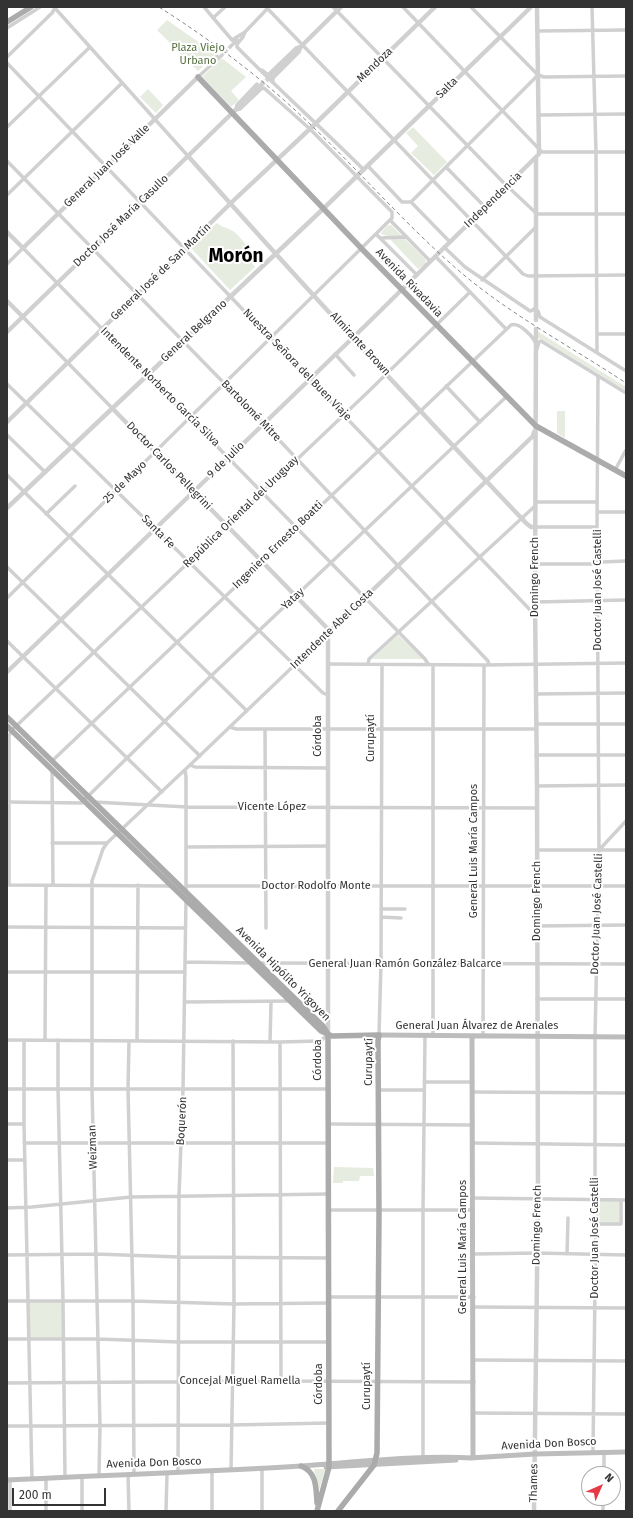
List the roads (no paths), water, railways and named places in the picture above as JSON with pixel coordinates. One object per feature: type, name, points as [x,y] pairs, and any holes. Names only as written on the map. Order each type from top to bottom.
[{"type":"main road","points":[[7,22],[32,7]]},
{"type":"main road","name":"Avenida Rivadavia","points":[[198,77],[234,111],[323,209],[471,362],[536,426],[626,476]]},
{"type":"main road","name":"Avenida Hipólito Yrigoyen","points":[[7,717],[12,727],[52,769],[180,886],[186,896],[250,962],[290,1002],[321,1031],[328,1035]]},
{"type":"main road","name":"Avenida Hipólito Yrigoyen","points":[[12,727],[52,760],[85,800],[95,802],[172,886],[186,896],[258,963],[323,1026],[328,1035]]},
{"type":"main road","name":"General Juan Álvarez de Arenales","points":[[328,1035],[626,1037]]},
{"type":"main road","name":"Córdoba","points":[[318,1510],[329,1465],[328,1035]]},
{"type":"main road","name":"Curupaytí","points":[[375,1463],[378,1296],[379,1035]]},
{"type":"main road","name":"General Luis María Campos","points":[[472,1036],[474,1254],[473,1458]]},
{"type":"main road","name":"Avenida Don Bosco","points":[[9,1480],[535,1454],[626,1452]]},
{"type":"main road","name":"Avenida Don Bosco","points":[[375,1463],[423,1458],[473,1458]]},
{"type":"main road","points":[[338,1511],[375,1463]]},
{"type":"main road","points":[[301,1466],[309,1470],[313,1476],[318,1510]]},
{"type":"street","points":[[7,28],[40,7]]},
{"type":"street","points":[[204,7],[230,39],[235,40],[240,34],[245,32]]},
{"type":"street","points":[[213,18],[225,7]]},
{"type":"street","points":[[333,7],[507,186],[537,214],[626,214]]},
{"type":"street","points":[[269,80],[341,7]]},
{"type":"street","points":[[402,7],[543,153],[626,152]]},
{"type":"street","name":"Mendoza","points":[[316,123],[435,7]]},
{"type":"street","points":[[470,7],[538,75],[544,77],[626,76]]},
{"type":"street","name":"Salta","points":[[364,170],[531,7]]},
{"type":"street","points":[[537,7],[540,151]]},
{"type":"street","points":[[592,7],[596,152],[597,352]]},
{"type":"street","points":[[7,57],[52,13],[55,8],[188,156]]},
{"type":"street","points":[[230,47],[268,8],[525,276],[626,275]]},
{"type":"street","points":[[538,31],[626,30]]},
{"type":"street","points":[[245,32],[236,45],[269,80],[364,170]]},
{"type":"street","points":[[259,70],[269,74],[296,48],[302,45]]},
{"type":"street","points":[[269,80],[272,80],[299,52],[302,45]]},
{"type":"street","points":[[7,128],[90,47]]},
{"type":"street","name":"General Juan José Valle","points":[[207,69],[217,58],[216,52]]},
{"type":"street","name":"General Juan José Valle","points":[[7,264],[221,56]]},
{"type":"street","name":"Nuestra Señora del Buen Viaje","points":[[7,64],[231,296],[536,616]]},
{"type":"street","points":[[368,166],[402,202],[411,202],[538,75]]},
{"type":"street","points":[[7,195],[122,83]]},
{"type":"street","points":[[260,86],[310,129],[392,212],[393,215],[390,220],[430,261]]},
{"type":"street","name":"Doctor José María Casullo","points":[[7,332],[260,86]]},
{"type":"street","points":[[539,115],[626,114]]},
{"type":"street","name":"General José de San Martín","points":[[7,422],[316,123]]},
{"type":"street","name":"Independencia","points":[[444,247],[536,158],[540,151]]},
{"type":"street","name":"Almirante Brown","points":[[188,156],[420,410],[522,518],[529,525],[535,527]]},
{"type":"street","points":[[536,158],[536,306],[538,319],[597,352],[626,371]]},
{"type":"street","name":"Bartolomé Mitre","points":[[7,161],[331,494],[488,660],[489,665]]},
{"type":"street","points":[[446,167],[485,207]]},
{"type":"street","name":"General Belgrano","points":[[7,508],[364,170]]},
{"type":"street","points":[[411,202],[450,242]]},
{"type":"street","name":"25 de Mayo","points":[[7,598],[390,220]]},
{"type":"street","points":[[482,280],[536,227]]},
{"type":"street","name":"Intendente Norberto García Silva","points":[[7,232],[148,374],[430,665]]},
{"type":"street","points":[[376,234],[416,274]]},
{"type":"street","points":[[380,238],[407,237]]},
{"type":"street","points":[[444,247],[462,265],[482,280],[529,310],[532,311],[536,306]]},
{"type":"street","name":"9 de Julio","points":[[7,672],[264,424],[444,247]]},
{"type":"street","points":[[435,256],[506,329]]},
{"type":"street","name":"República Oriental del Uruguay","points":[[12,727],[56,688],[344,415],[470,292]]},
{"type":"street","name":"Doctor Carlos Pellegrini","points":[[7,301],[327,628],[328,633]]},
{"type":"street","name":"Ingeniero Ernesto Boatti","points":[[52,760],[506,329],[515,324],[532,336]]},
{"type":"street","name":"Domingo French","points":[[535,1454],[538,1199],[535,602],[536,329]]},
{"type":"street","points":[[597,334],[626,334]]},
{"type":"street","name":"Domingo French","points":[[532,336],[537,349]]},
{"type":"street","points":[[537,349],[539,342],[541,341],[626,393]]},
{"type":"street","points":[[335,354],[354,374]]},
{"type":"street","name":"Doctor Juan José Castelli","points":[[593,1452],[596,1308],[595,999],[599,850],[597,527],[598,376]]},
{"type":"street","name":"Santa Fe","points":[[7,384],[323,693],[328,695]]},
{"type":"street","points":[[446,386],[480,422]]},
{"type":"street","name":"Yatay","points":[[85,800],[127,757],[259,630],[506,397]]},
{"type":"street","name":"Intendente Abel Costa","points":[[120,831],[445,522],[533,436],[536,426]]},
{"type":"street","points":[[7,435],[45,472]]},
{"type":"street","points":[[615,470],[626,450]]},
{"type":"street","points":[[7,475],[247,711]]},
{"type":"street","points":[[46,514],[75,486]]},
{"type":"street","points":[[368,664],[369,659],[536,504],[598,502]]},
{"type":"street","points":[[598,512],[626,512]]},
{"type":"street","points":[[535,527],[597,527]]},
{"type":"street","points":[[535,564],[594,564],[626,561]]},
{"type":"street","points":[[7,567],[200,756]]},
{"type":"street","points":[[535,602],[626,600]]},
{"type":"street","name":"Córdoba","points":[[328,633],[328,1035]]},
{"type":"street","points":[[7,641],[162,792]]},
{"type":"street","points":[[328,664],[489,665],[626,663]]},
{"type":"street","name":"Curupaytí","points":[[379,1035],[381,963],[380,885],[382,664]]},
{"type":"street","points":[[430,665],[432,730],[433,1036]]},
{"type":"street","name":"General Luis María Campos","points":[[483,1036],[484,665]]},
{"type":"street","points":[[536,694],[626,693]]},
{"type":"street","points":[[230,727],[236,729],[484,730],[626,724]]},
{"type":"street","points":[[8,885],[9,736],[12,727]]},
{"type":"street","points":[[265,729],[266,928]]},
{"type":"street","points":[[536,755],[626,754]]},
{"type":"street","points":[[52,760],[52,885]]},
{"type":"street","points":[[190,765],[195,767],[328,768]]},
{"type":"street","name":"Boquerón","points":[[178,1472],[179,1196],[183,1089],[185,1002],[184,972],[187,886],[187,807],[185,770]]},
{"type":"street","points":[[537,786],[626,785]]},
{"type":"street","points":[[8,802],[52,803],[85,800]]},
{"type":"street","name":"Vicente López","points":[[95,802],[187,807],[537,808]]},
{"type":"street","points":[[599,850],[626,821]]},
{"type":"street","name":"Weizman","points":[[99,1475],[100,1426],[98,1382],[98,1301],[92,1089],[91,885],[103,849],[107,843],[120,831]]},
{"type":"street","points":[[52,844],[107,843]]},
{"type":"street","points":[[187,847],[328,846]]},
{"type":"street","points":[[537,850],[626,850]]},
{"type":"street","name":"Doctor Rodolfo Monte","points":[[8,885],[626,886]]},
{"type":"street","points":[[45,1040],[46,885]]},
{"type":"street","points":[[138,885],[138,1040]]},
{"type":"street","points":[[380,909],[404,909]]},
{"type":"street","points":[[380,917],[401,918]]},
{"type":"street","points":[[537,926],[626,925]]},
{"type":"street","points":[[7,927],[185,928]]},
{"type":"street","name":"General Juan Ramón González Balcarce","points":[[185,962],[328,964],[626,964]]},
{"type":"street","points":[[7,972],[184,972]]},
{"type":"street","points":[[536,999],[626,999]]},
{"type":"street","points":[[185,1002],[290,1002]]},
{"type":"street","points":[[270,1042],[271,1003]]},
{"type":"street","points":[[7,1040],[280,1042],[320,1041],[328,1035]]},
{"type":"street","points":[[423,1458],[425,1036]]},
{"type":"street","points":[[24,1040],[24,1160],[32,1479]]},
{"type":"street","points":[[58,1040],[65,1477]]},
{"type":"street","points":[[129,1040],[128,1089],[134,1340],[134,1474]]},
{"type":"street","points":[[231,1469],[234,1304],[233,1041]]},
{"type":"street","points":[[280,1042],[281,1381]]},
{"type":"street","points":[[424,1082],[473,1082]]},
{"type":"street","points":[[7,1089],[328,1089]]},
{"type":"street","points":[[378,1090],[424,1090]]},
{"type":"street","points":[[473,1092],[626,1092]]},
{"type":"street","points":[[7,1124],[24,1124]]},
{"type":"street","points":[[328,1124],[473,1125]]},
{"type":"street","points":[[24,1143],[328,1143]]},
{"type":"street","points":[[473,1143],[626,1145]]},
{"type":"street","points":[[7,1160],[24,1160]]},
{"type":"street","points":[[7,1208],[26,1208],[131,1197],[328,1194]]},
{"type":"street","points":[[473,1198],[626,1200]]},
{"type":"street","points":[[596,1224],[621,1224],[620,1200]]},
{"type":"street","points":[[328,1210],[473,1210]]},
{"type":"street","points":[[567,1254],[568,1218]]},
{"type":"street","points":[[474,1254],[537,1253],[626,1255]]},
{"type":"street","points":[[7,1255],[96,1254],[234,1258],[329,1258]]},
{"type":"street","points":[[329,1297],[474,1297]]},
{"type":"street","points":[[7,1301],[133,1301],[234,1304],[329,1303]]},
{"type":"street","points":[[474,1307],[626,1308]]},
{"type":"street","points":[[7,1339],[98,1339],[179,1342],[329,1342]]},
{"type":"street","points":[[474,1360],[626,1361]]},
{"type":"street","name":"Concejal Miguel Ramella","points":[[7,1383],[178,1381],[474,1382]]},
{"type":"street","points":[[474,1413],[626,1414]]},
{"type":"street","points":[[7,1426],[232,1425],[329,1422]]},
{"type":"street","points":[[604,1452],[604,1466]]},
{"type":"street","name":"Thames","points":[[534,1511],[535,1454]]},
{"type":"street","points":[[262,1468],[262,1511]]},
{"type":"street","points":[[212,1471],[212,1511]]},
{"type":"street","points":[[166,1511],[167,1473]]},
{"type":"street","points":[[128,1474],[129,1511]]},
{"type":"street","points":[[82,1476],[82,1511]]},
{"type":"street","points":[[46,1478],[46,1511]]},
{"type":"street","points":[[9,1480],[10,1511]]},
{"type":"tunnel","points":[[221,56],[230,47]]},
{"type":"tunnel","points":[[261,85],[269,78]]},
{"type":"railway","points":[[159,7],[240,63],[278,95],[332,146],[421,236],[458,270],[498,301],[626,383]]},
{"type":"district","name":"Morón","points":[[236,257]]},
{"type":"park label","name":"Plaza Viejo Urbano","points":[[198,54]]}]
